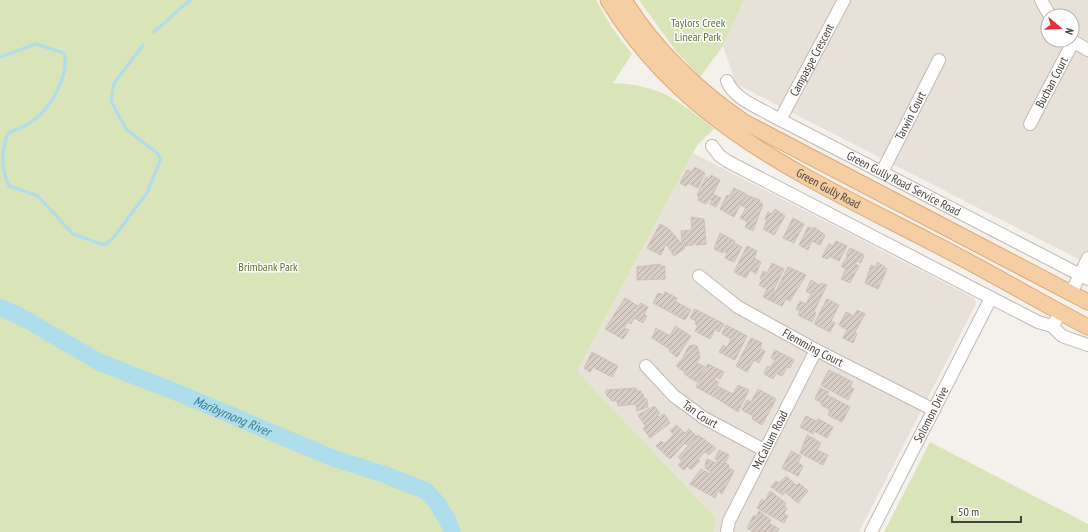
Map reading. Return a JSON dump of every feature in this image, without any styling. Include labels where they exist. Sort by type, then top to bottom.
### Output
[{"type":"main road","name":"Green Gully Road","points":[[608,0],[635,40],[663,72],[698,104],[750,144],[792,170],[958,256],[1088,327]]},
{"type":"main road","name":"Green Gully Road","points":[[624,0],[646,32],[666,56],[702,90],[744,122],[1088,302]]},
{"type":"main road","points":[[1061,313],[1070,292]]},
{"type":"street","name":"Campaspe Crescent","points":[[780,120],[844,0]]},
{"type":"street","name":"Buchan Court","points":[[1030,124],[1068,48]]},
{"type":"street","name":"Tarwin Court","points":[[882,172],[939,60]]},
{"type":"street","name":"Green Gully Road Service Road","points":[[727,81],[732,91],[738,96],[780,120],[1084,277]]},
{"type":"street","points":[[712,146],[719,155],[727,161],[1038,322],[1052,326],[1062,336],[1088,345]]},
{"type":"street","points":[[1070,292],[1084,277],[1088,258]]},
{"type":"street","name":"Flemming Court","points":[[699,276],[738,307],[816,350],[934,410]]},
{"type":"street","name":"Solomon Drive","points":[[871,532],[992,298]]},
{"type":"street","points":[[1052,326],[1061,313]]},
{"type":"street","name":"McCallum Road","points":[[727,532],[730,521],[764,450],[816,350]]},
{"type":"street","name":"Tan Court","points":[[646,366],[674,396],[704,418],[764,450]]},
{"type":"shaded area","points":[[744,0],[1088,0],[1088,264],[736,84],[723,46]]},
{"type":"shaded area","points":[[693,153],[974,298],[976,304],[859,532],[713,532],[716,518],[577,371]]},
{"type":"green space","name":"Brimbank Park","points":[[0,0],[596,0],[612,28],[632,54],[613,83],[645,87],[668,96],[679,102],[714,129],[698,144],[577,371],[716,518],[713,532],[0,532]]},
{"type":"green space","name":"Taylors Creek Linear Park","points":[[639,0],[744,0],[723,46],[700,77],[676,51]]},
{"type":"green space","points":[[930,442],[1088,524],[1088,532],[884,532]]},
{"type":"building","points":[[695,167],[705,173],[698,188],[688,183],[686,186],[680,183],[687,170],[692,172]]},
{"type":"building","points":[[711,175],[720,180],[713,194],[721,198],[716,207],[710,204],[712,200],[710,199],[706,204],[698,200],[699,197],[697,195],[706,177],[709,179]]},
{"type":"building","points":[[734,188],[746,194],[734,217],[720,209],[727,195],[730,196]]},
{"type":"building","points":[[746,195],[760,200],[759,202],[763,204],[753,231],[745,227],[748,222],[740,218],[746,208],[741,205]]},
{"type":"building","points":[[775,209],[785,216],[774,235],[763,229],[767,221],[765,219],[768,212],[772,214]]},
{"type":"building","points":[[691,217],[704,219],[706,244],[696,245],[696,243],[693,243],[693,245],[684,246],[682,243],[681,231],[692,230]]},
{"type":"building","points":[[793,218],[804,224],[794,243],[783,238]]},
{"type":"building","points":[[660,224],[669,229],[685,248],[674,256],[666,244],[661,255],[647,248]]},
{"type":"building","points":[[808,227],[813,229],[814,227],[825,235],[820,245],[812,241],[808,250],[799,245]]},
{"type":"building","points":[[720,233],[735,241],[734,243],[742,247],[734,262],[725,258],[727,253],[724,251],[723,253],[714,249]]},
{"type":"building","points":[[836,241],[847,246],[839,261],[829,256],[828,259],[822,257],[829,244],[833,246]]},
{"type":"building","points":[[747,246],[757,251],[754,258],[761,262],[756,274],[750,270],[746,278],[734,272]]},
{"type":"building","points":[[850,248],[864,255],[861,263],[857,261],[855,264],[859,266],[850,283],[841,279],[846,269],[841,266],[848,256],[846,255]]},
{"type":"building","points":[[878,262],[887,269],[878,289],[865,283],[871,265],[875,267]]},
{"type":"building","points":[[772,263],[784,269],[773,291],[776,292],[771,301],[763,297],[767,289],[759,285],[762,280],[760,279],[763,271],[767,273]]},
{"type":"building","points":[[660,264],[660,266],[665,266],[665,279],[637,280],[637,267]]},
{"type":"building","points":[[788,267],[806,275],[790,301],[786,299],[782,306],[771,301]]},
{"type":"building","points":[[811,280],[819,285],[821,283],[827,285],[814,311],[816,313],[812,322],[798,315],[800,311],[796,309],[800,301],[806,304],[811,294],[806,291]]},
{"type":"building","points":[[665,292],[677,298],[675,301],[691,310],[685,320],[653,303],[658,293],[664,295]]},
{"type":"building","points":[[625,298],[638,306],[641,303],[648,307],[644,314],[647,316],[643,323],[634,318],[631,324],[628,322],[624,328],[629,330],[623,339],[605,329]]},
{"type":"building","points":[[827,299],[839,305],[831,321],[835,323],[830,332],[814,324]]},
{"type":"building","points":[[695,309],[724,324],[719,332],[715,329],[710,339],[695,331],[698,326],[695,324],[696,321],[690,318]]},
{"type":"building","points":[[857,310],[865,314],[855,332],[857,334],[853,343],[843,338],[847,330],[839,325],[846,312],[854,316]]},
{"type":"building","points":[[726,325],[747,336],[735,360],[719,352],[723,345],[727,347],[731,339],[722,334]]},
{"type":"building","points":[[675,326],[691,336],[677,357],[669,351],[670,349],[652,338],[656,328],[670,336]]},
{"type":"building","points":[[751,338],[762,343],[760,349],[765,351],[759,363],[754,360],[747,372],[736,366]]},
{"type":"building","points":[[689,346],[697,346],[700,356],[697,363],[705,367],[697,382],[684,374],[685,372],[676,366],[682,359]]},
{"type":"building","points":[[775,350],[794,360],[790,368],[787,367],[782,376],[776,373],[773,379],[764,374],[767,366],[770,368],[775,360],[771,358]]},
{"type":"building","points":[[592,352],[618,366],[612,377],[593,367],[590,372],[584,368]]},
{"type":"building","points":[[708,364],[724,372],[720,379],[715,377],[714,380],[719,382],[717,386],[723,389],[718,399],[696,387]]},
{"type":"building","points":[[829,370],[853,382],[850,387],[854,389],[848,400],[821,385]]},
{"type":"building","points":[[738,385],[749,390],[738,412],[718,399],[723,389],[733,394]]},
{"type":"building","points":[[636,388],[637,391],[641,391],[644,399],[647,399],[648,407],[637,411],[636,404],[618,406],[617,401],[612,401],[606,394],[606,390]]},
{"type":"building","points":[[820,388],[829,392],[827,395],[850,407],[842,422],[828,415],[830,410],[821,405],[822,403],[815,399]]},
{"type":"building","points":[[758,389],[776,399],[762,425],[752,419],[753,416],[742,410],[747,400],[751,402]]},
{"type":"building","points":[[654,406],[660,413],[658,415],[659,417],[664,414],[670,423],[650,438],[643,428],[646,427],[638,415]]},
{"type":"building","points":[[806,416],[816,421],[818,419],[833,427],[827,438],[814,431],[813,434],[800,427]]},
{"type":"building","points":[[676,425],[685,433],[689,429],[696,436],[687,445],[685,443],[670,459],[656,446],[661,441],[665,444],[674,434],[670,431]]},
{"type":"building","points":[[698,435],[716,448],[709,455],[705,452],[698,459],[700,461],[691,470],[687,466],[684,470],[678,465],[682,461],[678,457]]},
{"type":"building","points":[[807,435],[821,443],[817,450],[828,455],[823,465],[800,453]]},
{"type":"building","points":[[719,450],[729,455],[725,463],[729,465],[728,468],[734,471],[722,494],[718,491],[715,498],[690,484],[701,469],[710,474],[711,472],[705,468],[707,459],[716,463],[718,460],[715,459]]},
{"type":"building","points":[[791,451],[801,456],[798,463],[803,466],[798,476],[782,468]]},
{"type":"building","points":[[786,476],[797,486],[799,483],[808,491],[798,503],[785,492],[783,495],[771,487],[776,481],[779,483]]},
{"type":"building","points":[[770,491],[786,503],[784,506],[787,508],[784,514],[788,516],[784,523],[757,508],[762,499],[765,501]]},
{"type":"building","points":[[759,511],[771,520],[769,523],[779,529],[777,532],[754,532],[747,528],[754,515],[756,517]]},
{"type":"waterway","points":[[154,32],[190,0]]},
{"type":"waterway","points":[[0,57],[36,44],[64,53],[64,73],[61,83],[50,103],[36,118],[26,125],[8,133],[3,153],[4,173],[9,186],[38,196],[73,234],[104,245],[114,237],[147,193],[161,158],[156,152],[126,129],[111,101],[114,83],[143,45]]},
{"type":"waterway","name":"Maribyrnong River","points":[[0,307],[27,320],[99,362],[181,394],[330,457],[386,475],[426,491],[437,503],[448,521],[452,532]]}]
